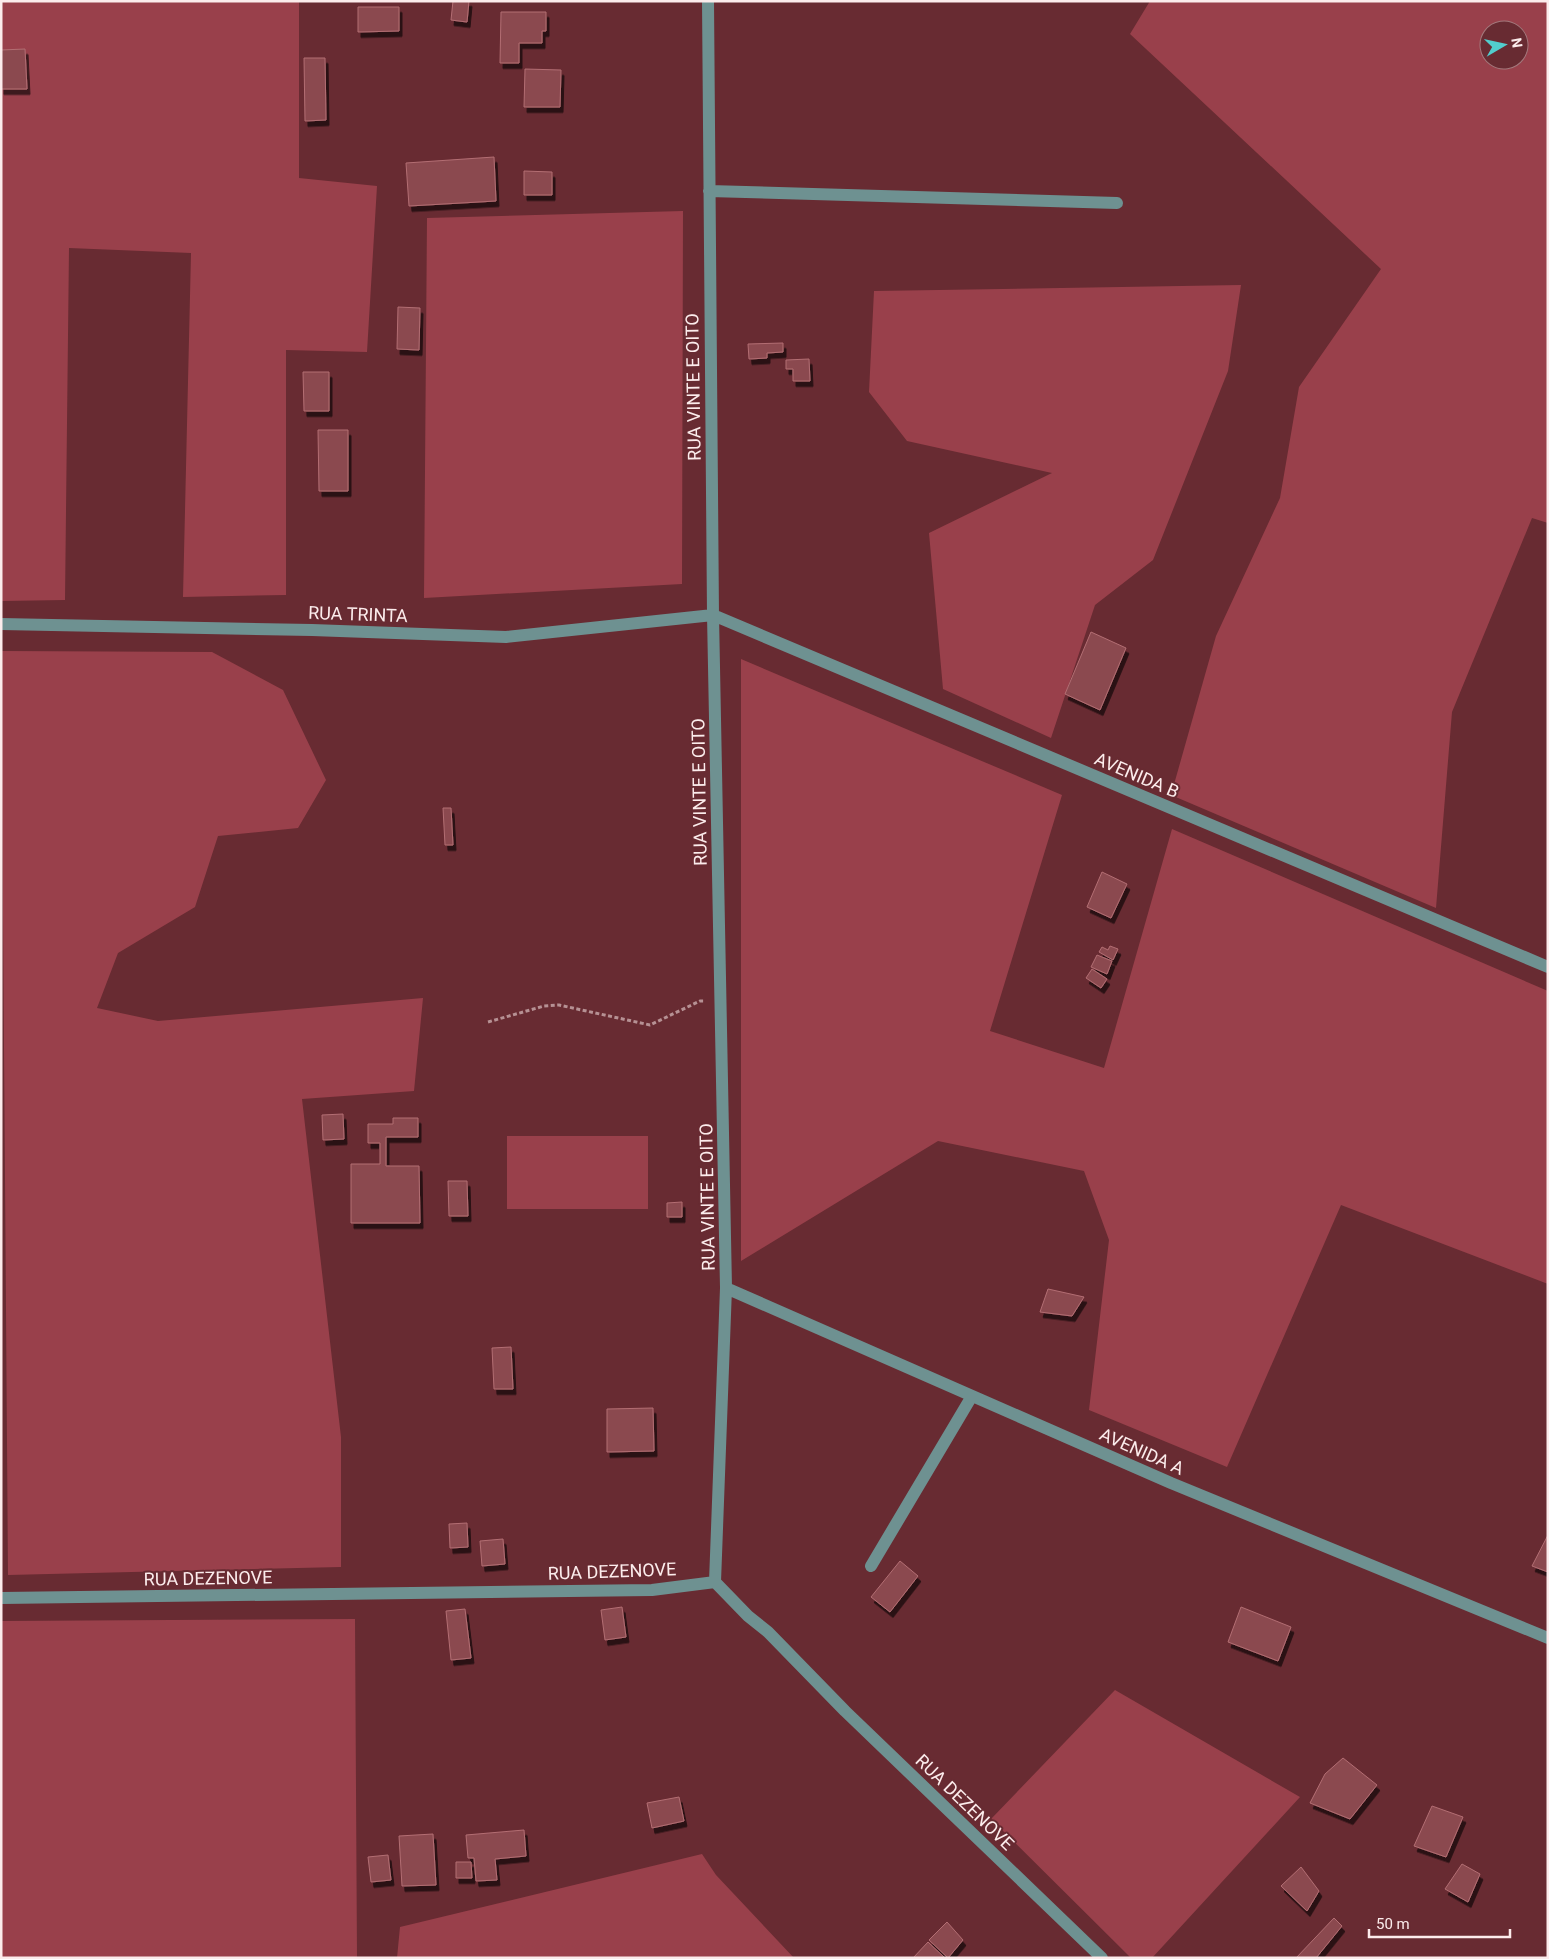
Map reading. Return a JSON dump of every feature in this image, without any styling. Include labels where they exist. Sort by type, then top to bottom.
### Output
[{"type":"street","name":"RUA VINTE E OITO","points":[[708,1],[713,615],[726,1288],[714,1582]]},
{"type":"street","points":[[709,192],[1118,203]]},
{"type":"street","name":"RUA TRINTA","points":[[1,624],[322,630],[506,637],[713,615]]},
{"type":"street","name":"AVENIDA B","points":[[713,615],[1548,967]]},
{"type":"street","name":"AVENIDA A","points":[[726,1288],[1180,1487],[1548,1638]]},
{"type":"street","points":[[871,1566],[972,1396]]},
{"type":"street","name":"RUA DEZENOVE","points":[[1,1598],[652,1590],[714,1582],[748,1616],[768,1632],[845,1711],[1102,1958]]},
{"type":"path","points":[[488,1022],[544,1006],[560,1005],[650,1024],[700,1001],[720,1002]]},
{"type":"shaded area","points":[[1,1],[299,1],[299,178],[377,186],[367,352],[286,350],[286,595],[183,597],[191,253],[69,248],[65,600],[1,601]]},
{"type":"shaded area","points":[[1150,1],[1548,1],[1548,523],[1532,518],[1452,712],[1436,908],[1171,795],[1216,636],[1280,498],[1299,387],[1381,269],[1130,34]]},
{"type":"shaded area","points":[[683,211],[682,584],[424,598],[427,218]]},
{"type":"shaded area","points":[[1241,285],[1228,371],[1153,560],[1095,605],[1051,738],[943,689],[929,533],[1052,473],[907,441],[869,392],[874,291]]},
{"type":"shaded area","points":[[1,651],[212,652],[283,690],[326,780],[298,828],[218,836],[195,907],[118,953],[97,1008],[158,1021],[423,998],[414,1091],[302,1099],[341,1437],[341,1567],[8,1575]]},
{"type":"shaded area","points":[[741,659],[1062,795],[990,1031],[1104,1068],[1172,829],[1548,991],[1548,1284],[1341,1205],[1227,1467],[1089,1410],[1109,1240],[1084,1171],[938,1141],[741,1261]]},
{"type":"shaded area","points":[[507,1136],[648,1136],[648,1209],[507,1209]]},
{"type":"shaded area","points":[[355,1619],[357,1958],[1,1958],[1,1621]]},
{"type":"shaded area","points":[[1115,1690],[1300,1797],[1152,1958],[1131,1958],[991,1819]]},
{"type":"shaded area","points":[[702,1854],[716,1875],[794,1958],[397,1958],[400,1927]]},
{"type":"building","points":[[453,1],[469,1],[467,22],[451,20]]},
{"type":"building","points":[[358,7],[399,7],[399,31],[358,32]]},
{"type":"building","points":[[501,12],[546,12],[546,31],[542,31],[542,43],[519,43],[519,63],[500,63]]},
{"type":"building","points":[[25,49],[27,89],[1,89],[1,50]]},
{"type":"building","points":[[304,58],[325,58],[326,120],[305,121]]},
{"type":"building","points":[[525,69],[561,70],[560,107],[524,107]]},
{"type":"building","points":[[494,157],[496,201],[409,206],[406,163]]},
{"type":"building","points":[[524,171],[552,172],[552,195],[524,195]]},
{"type":"building","points":[[398,307],[420,308],[419,350],[397,349]]},
{"type":"building","points":[[783,343],[783,352],[767,353],[767,358],[749,359],[748,344]]},
{"type":"building","points":[[809,359],[810,381],[793,381],[793,369],[786,369],[786,360]]},
{"type":"building","points":[[303,372],[329,372],[329,411],[304,411]]},
{"type":"building","points":[[318,430],[348,430],[348,491],[319,491]]},
{"type":"building","points":[[1091,632],[1126,648],[1100,710],[1065,694]]},
{"type":"building","points":[[443,808],[451,808],[453,845],[445,845]]},
{"type":"building","points":[[1102,872],[1127,884],[1111,918],[1087,907]]},
{"type":"building","points":[[1110,946],[1118,949],[1113,960],[1099,952],[1102,947],[1108,950]]},
{"type":"building","points":[[1097,955],[1112,961],[1107,974],[1091,967]]},
{"type":"building","points":[[1092,969],[1107,979],[1101,988],[1086,978]]},
{"type":"building","points":[[343,1114],[344,1139],[323,1140],[322,1115]]},
{"type":"building","points":[[393,1118],[418,1118],[418,1137],[386,1137],[386,1166],[419,1166],[420,1223],[351,1223],[351,1164],[380,1164],[380,1143],[368,1143],[368,1124],[393,1124]]},
{"type":"building","points":[[448,1181],[467,1181],[468,1216],[449,1216]]},
{"type":"building","points":[[682,1202],[682,1217],[667,1217],[667,1203]]},
{"type":"building","points":[[1048,1289],[1084,1297],[1072,1316],[1040,1312]]},
{"type":"building","points":[[511,1347],[513,1389],[494,1389],[492,1348]]},
{"type":"building","points":[[653,1408],[654,1451],[607,1452],[607,1409]]},
{"type":"building","points":[[467,1523],[468,1547],[450,1548],[449,1524]]},
{"type":"building","points":[[1548,1535],[1548,1572],[1532,1566]]},
{"type":"building","points":[[503,1539],[505,1564],[482,1566],[480,1541]]},
{"type":"building","points":[[900,1561],[918,1576],[890,1612],[871,1597]]},
{"type":"building","points":[[622,1607],[626,1637],[605,1640],[601,1610]]},
{"type":"building","points":[[1241,1607],[1291,1627],[1278,1661],[1228,1642]]},
{"type":"building","points":[[465,1609],[471,1658],[451,1660],[446,1611]]},
{"type":"building","points":[[1343,1758],[1377,1785],[1350,1819],[1310,1803],[1325,1774]]},
{"type":"building","points":[[679,1797],[684,1821],[652,1828],[647,1803]]},
{"type":"building","points":[[1432,1806],[1463,1817],[1446,1857],[1414,1846]]},
{"type":"building","points":[[524,1830],[526,1856],[495,1859],[497,1880],[476,1881],[474,1858],[468,1858],[466,1835]]},
{"type":"building","points":[[433,1834],[436,1885],[402,1886],[399,1836]]},
{"type":"building","points":[[388,1855],[391,1880],[371,1882],[368,1857]]},
{"type":"building","points":[[456,1862],[471,1862],[472,1878],[456,1878]]},
{"type":"building","points":[[1462,1864],[1480,1874],[1468,1902],[1445,1889]]},
{"type":"building","points":[[1301,1867],[1319,1891],[1307,1911],[1281,1886]]},
{"type":"building","points":[[1334,1918],[1342,1926],[1316,1958],[1296,1958]]},
{"type":"building","points":[[947,1922],[963,1940],[948,1958],[929,1940]]},
{"type":"building","points":[[928,1942],[945,1958],[913,1958]]}]
